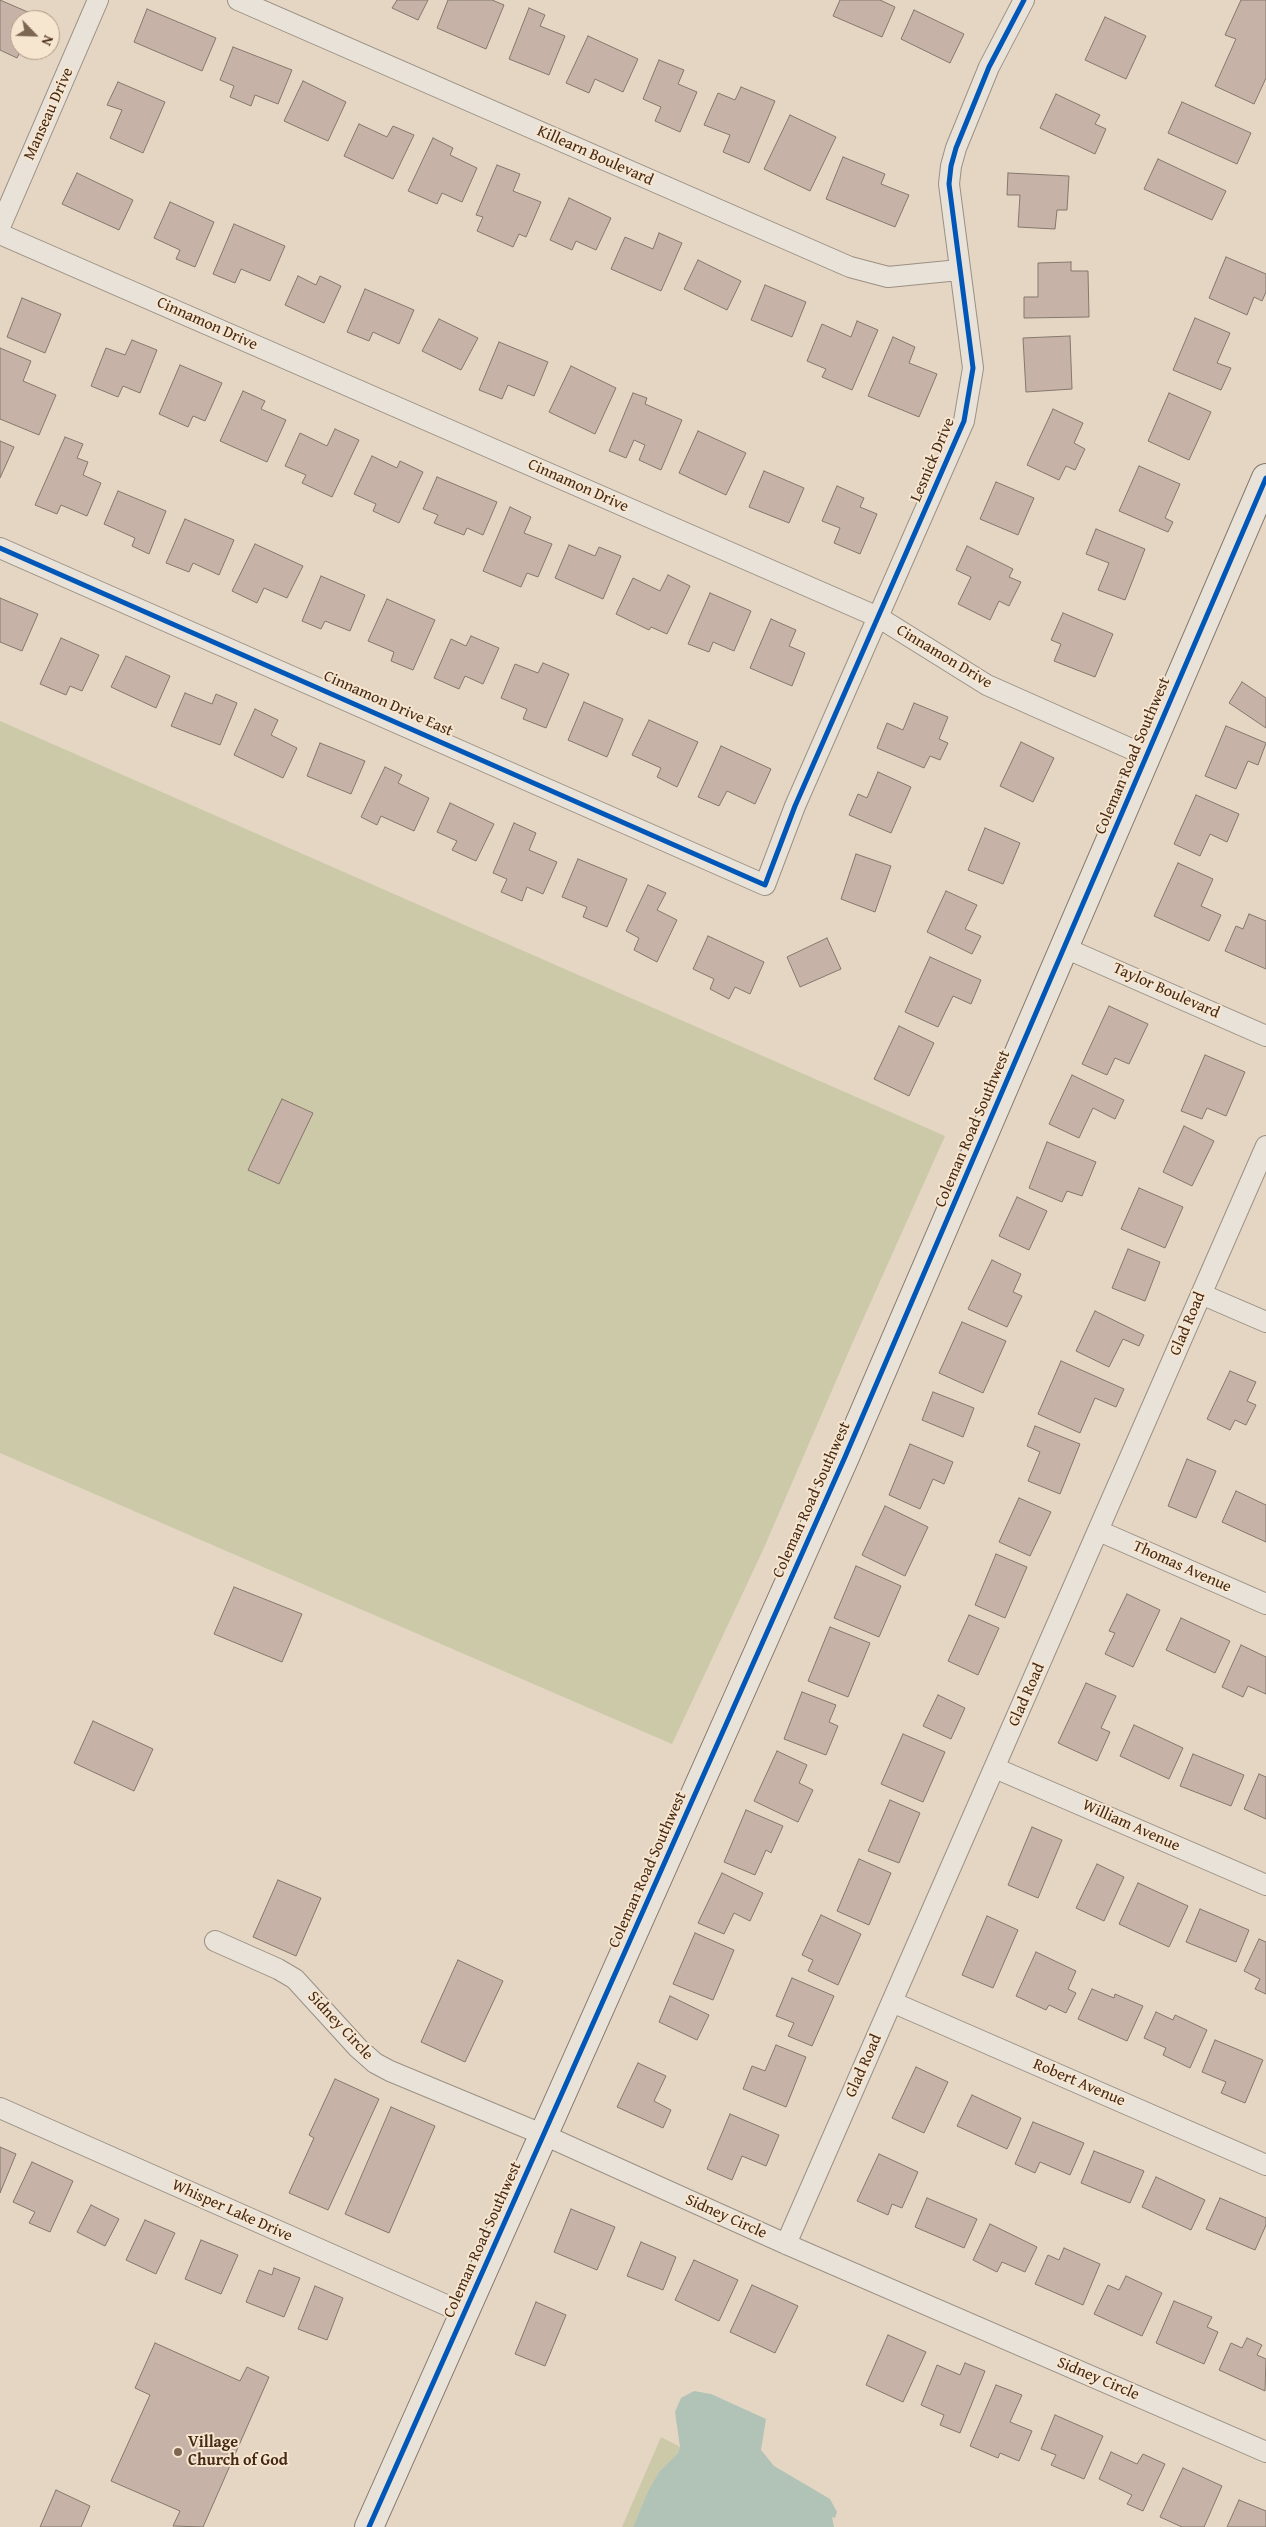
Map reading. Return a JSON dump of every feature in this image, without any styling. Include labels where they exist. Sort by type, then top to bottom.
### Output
[{"type":"street","name":"Manseau Drive","points":[[0,227],[98,0]]},
{"type":"street","name":"Killearn Boulevard","points":[[238,0],[850,267],[888,277],[959,270]]},
{"type":"street","name":"Lesnick Drive","points":[[765,885],[795,806],[957,440],[968,404],[973,368],[959,270],[950,184],[952,166],[956,148],[989,68],[1024,0]]},
{"type":"street","name":"Cinnamon Drive","points":[[0,234],[878,617],[987,685],[1147,756]]},
{"type":"street","name":"Coleman Road Southwest","points":[[369,2527],[845,1457],[1266,478]]},
{"type":"street","name":"Cinnamon Drive East","points":[[0,548],[765,885]]},
{"type":"street","name":"Taylor Boulevard","points":[[1065,948],[1266,1036]]},
{"type":"street","name":"Glad Road","points":[[786,2244],[1266,1146]]},
{"type":"street","points":[[1201,1294],[1266,1322]]},
{"type":"street","name":"Thomas Avenue","points":[[1099,1531],[1266,1604]]},
{"type":"street","name":"William Avenue","points":[[995,1768],[1266,1885]]},
{"type":"street","name":"Sidney Circle","points":[[215,1941],[278,1969],[295,1979],[375,2063],[469,2105],[544,2135],[786,2244],[1266,2452]]},
{"type":"street","name":"Robert Avenue","points":[[892,2002],[1266,2165]]},
{"type":"street","name":"Whisper Lake Drive","points":[[0,2108],[464,2313]]},
{"type":"shaded area","points":[[0,721],[945,1136],[763,1550],[672,1744],[0,1453]]},
{"type":"shaded area","points":[[694,2391],[711,2394],[766,2419],[761,2450],[774,2466],[830,2499],[837,2512],[835,2518],[832,2517],[834,2527],[633,2527],[648,2491],[659,2472],[678,2453],[680,2447],[675,2412],[681,2398]]},
{"type":"shaded area","points":[[661,2437],[680,2447],[678,2453],[659,2472],[648,2491],[633,2527],[622,2527]]},
{"type":"building","points":[[0,0],[23,10],[10,10],[10,55],[0,50]]},
{"type":"building","points":[[397,0],[428,0],[418,20],[392,8]]},
{"type":"building","points":[[448,0],[492,0],[504,5],[486,49],[437,28]]},
{"type":"building","points":[[840,0],[880,0],[895,7],[882,37],[833,16]]},
{"type":"building","points":[[1241,0],[1266,0],[1266,78],[1254,104],[1215,86],[1236,39],[1225,35]]},
{"type":"building","points":[[529,8],[545,15],[540,26],[565,36],[549,75],[509,59]]},
{"type":"building","points":[[147,9],[216,38],[202,71],[134,42]]},
{"type":"building","points":[[914,10],[964,34],[950,63],[901,39]]},
{"type":"building","points":[[1105,17],[1146,36],[1126,79],[1085,60]]},
{"type":"building","points":[[588,36],[638,59],[623,92],[595,79],[589,93],[566,83]]},
{"type":"building","points":[[233,47],[292,70],[278,104],[255,95],[251,106],[230,97],[234,86],[220,80]]},
{"type":"building","points":[[659,60],[684,70],[678,84],[697,92],[680,132],[655,121],[661,107],[643,99]]},
{"type":"building","points":[[303,81],[346,102],[328,141],[284,121]]},
{"type":"building","points":[[118,82],[165,102],[143,153],[110,138],[122,110],[107,105]]},
{"type":"building","points":[[741,87],[775,101],[749,163],[723,152],[730,135],[704,125],[718,93],[735,100]]},
{"type":"building","points":[[1056,94],[1100,115],[1095,124],[1106,129],[1095,154],[1040,128]]},
{"type":"building","points":[[1182,102],[1251,133],[1237,164],[1168,133]]},
{"type":"building","points":[[790,115],[836,137],[810,191],[764,169]]},
{"type":"building","points":[[359,124],[387,137],[393,126],[414,135],[393,179],[344,156]]},
{"type":"building","points":[[433,138],[453,148],[450,155],[477,168],[462,202],[442,193],[437,204],[408,191]]},
{"type":"building","points":[[843,157],[885,174],[881,184],[909,195],[895,227],[826,199]]},
{"type":"building","points":[[1158,159],[1226,191],[1212,220],[1144,189]]},
{"type":"building","points":[[497,165],[520,174],[513,191],[541,202],[526,237],[519,234],[513,247],[477,231],[483,217],[476,215]]},
{"type":"building","points":[[77,173],[133,200],[119,230],[62,204]]},
{"type":"building","points":[[1008,173],[1069,176],[1067,210],[1057,210],[1055,229],[1018,227],[1020,195],[1007,195]]},
{"type":"building","points":[[569,198],[611,218],[596,250],[576,241],[572,250],[550,240]]},
{"type":"building","points":[[170,202],[214,222],[195,267],[176,259],[180,250],[154,238]]},
{"type":"building","points":[[234,224],[285,246],[270,281],[241,269],[235,283],[213,274]]},
{"type":"building","points":[[659,233],[682,243],[661,291],[611,269],[625,237],[653,249]]},
{"type":"building","points":[[1226,257],[1266,274],[1266,292],[1262,301],[1254,297],[1247,315],[1209,298]]},
{"type":"building","points":[[698,260],[741,281],[727,310],[684,289]]},
{"type":"building","points":[[1071,262],[1071,271],[1088,271],[1089,317],[1024,318],[1024,297],[1038,297],[1038,263]]},
{"type":"building","points":[[298,276],[316,285],[320,276],[341,286],[324,323],[285,305]]},
{"type":"building","points":[[765,285],[806,302],[792,337],[751,320]]},
{"type":"building","points":[[365,289],[414,310],[399,344],[373,332],[369,341],[347,332]]},
{"type":"building","points":[[22,298],[61,314],[45,353],[7,337]]},
{"type":"building","points":[[1195,318],[1230,333],[1217,363],[1231,368],[1221,390],[1173,370]]},
{"type":"building","points":[[439,319],[478,338],[461,370],[422,351]]},
{"type":"building","points":[[857,321],[878,330],[852,390],[822,377],[826,369],[807,361],[822,324],[851,337]]},
{"type":"building","points":[[1070,336],[1072,389],[1026,392],[1023,338]]},
{"type":"building","points":[[893,337],[915,347],[909,363],[937,374],[919,417],[868,396]]},
{"type":"building","points":[[132,340],[157,350],[140,393],[123,386],[118,397],[91,386],[106,348],[125,355]]},
{"type":"building","points":[[499,342],[548,362],[534,396],[508,385],[502,399],[479,390]]},
{"type":"building","points":[[0,348],[31,361],[23,381],[56,395],[39,435],[0,419]]},
{"type":"building","points":[[180,365],[222,383],[205,421],[193,416],[188,427],[159,414]]},
{"type":"building","points":[[571,366],[616,388],[595,434],[549,412]]},
{"type":"building","points":[[243,391],[265,401],[261,409],[286,420],[267,462],[220,441]]},
{"type":"building","points":[[633,393],[647,398],[645,404],[682,420],[661,470],[639,460],[645,445],[634,440],[626,458],[609,451]]},
{"type":"building","points":[[1169,393],[1211,412],[1189,460],[1148,441]]},
{"type":"building","points":[[1053,409],[1083,423],[1074,443],[1085,449],[1075,470],[1066,466],[1059,480],[1027,465]]},
{"type":"building","points":[[335,429],[359,440],[332,497],[302,483],[306,475],[285,466],[300,433],[327,446]]},
{"type":"building","points":[[698,431],[746,453],[726,495],[679,473]]},
{"type":"building","points":[[65,437],[83,444],[77,458],[88,462],[83,475],[101,483],[87,516],[61,505],[57,514],[35,505]]},
{"type":"building","points":[[0,441],[14,447],[0,478]]},
{"type":"building","points":[[372,456],[397,468],[400,461],[423,472],[399,523],[373,511],[376,504],[354,494]]},
{"type":"building","points":[[1139,466],[1180,484],[1165,518],[1173,522],[1168,532],[1119,511]]},
{"type":"building","points":[[764,471],[804,488],[789,523],[749,507]]},
{"type":"building","points":[[437,477],[497,502],[483,535],[467,528],[464,535],[434,523],[438,515],[423,509]]},
{"type":"building","points":[[996,482],[1034,498],[1018,535],[980,519]]},
{"type":"building","points":[[837,486],[864,498],[860,507],[877,514],[860,554],[834,543],[840,528],[822,521]]},
{"type":"building","points":[[118,491],[166,511],[149,554],[132,546],[135,538],[104,524]]},
{"type":"building","points":[[510,507],[531,517],[524,533],[552,544],[538,577],[527,573],[521,587],[483,571]]},
{"type":"building","points":[[185,519],[234,540],[219,575],[193,563],[189,572],[166,563]]},
{"type":"building","points":[[1096,529],[1145,549],[1125,600],[1098,590],[1109,563],[1086,554]]},
{"type":"building","points":[[255,544],[303,566],[287,598],[264,588],[257,603],[232,591]]},
{"type":"building","points":[[569,545],[595,556],[599,547],[621,556],[603,599],[555,578]]},
{"type":"building","points":[[967,546],[1013,569],[1009,577],[1021,582],[1009,606],[999,601],[990,620],[958,604],[971,577],[956,570]]},
{"type":"building","points":[[668,575],[690,586],[667,634],[651,627],[649,630],[616,614],[633,578],[660,591]]},
{"type":"building","points":[[321,576],[365,595],[350,631],[325,621],[321,629],[302,621]]},
{"type":"building","points":[[710,593],[751,611],[734,651],[713,642],[709,652],[688,644]]},
{"type":"building","points":[[0,598],[38,614],[22,651],[0,642]]},
{"type":"building","points":[[387,599],[435,620],[413,670],[391,661],[394,652],[368,641]]},
{"type":"building","points":[[1063,613],[1113,634],[1095,677],[1054,661],[1061,644],[1051,640]]},
{"type":"building","points":[[771,619],[796,630],[789,646],[805,653],[792,686],[750,668]]},
{"type":"building","points":[[471,636],[499,648],[483,684],[465,676],[459,689],[434,678],[451,639],[466,646]]},
{"type":"building","points":[[61,638],[99,655],[82,691],[70,686],[66,695],[40,684]]},
{"type":"building","points":[[126,656],[170,676],[156,708],[111,687]]},
{"type":"building","points":[[543,663],[569,674],[546,728],[523,719],[527,709],[501,698],[515,664],[538,673]]},
{"type":"building","points":[[1242,682],[1266,698],[1266,728],[1229,703]]},
{"type":"building","points":[[185,693],[212,704],[216,694],[237,703],[220,745],[171,726]]},
{"type":"building","points":[[584,702],[623,719],[607,757],[568,740]]},
{"type":"building","points":[[914,703],[948,717],[939,739],[948,743],[940,760],[930,756],[924,768],[877,748],[887,723],[903,730]]},
{"type":"building","points":[[255,709],[278,720],[271,735],[297,748],[283,778],[234,755]]},
{"type":"building","points":[[649,720],[698,742],[677,787],[657,777],[661,768],[632,755]]},
{"type":"building","points":[[1226,726],[1266,743],[1258,765],[1248,761],[1236,789],[1205,776]]},
{"type":"building","points":[[1021,742],[1054,758],[1033,802],[1000,786]]},
{"type":"building","points":[[320,743],[365,761],[351,794],[307,776]]},
{"type":"building","points":[[721,746],[771,769],[755,804],[727,791],[719,806],[698,797]]},
{"type":"building","points":[[385,767],[402,775],[398,783],[429,798],[414,831],[381,816],[377,825],[361,817]]},
{"type":"building","points":[[878,772],[911,787],[891,833],[849,815],[858,794],[867,798]]},
{"type":"building","points":[[1196,795],[1239,814],[1227,842],[1210,834],[1200,856],[1174,844]]},
{"type":"building","points":[[450,803],[494,824],[476,861],[452,850],[457,841],[437,832]]},
{"type":"building","points":[[514,823],[536,833],[529,850],[557,862],[543,894],[527,887],[522,901],[501,892],[507,879],[493,873]]},
{"type":"building","points":[[985,828],[1020,843],[1003,884],[968,870]]},
{"type":"building","points":[[856,854],[891,866],[875,912],[841,899]]},
{"type":"building","points":[[578,859],[627,879],[607,927],[583,917],[587,907],[562,897]]},
{"type":"building","points":[[1178,863],[1213,879],[1201,906],[1221,915],[1209,941],[1154,916]]},
{"type":"building","points":[[648,885],[666,893],[657,910],[677,920],[657,962],[634,950],[639,938],[626,931]]},
{"type":"building","points":[[946,891],[977,905],[965,929],[981,936],[972,954],[927,932]]},
{"type":"building","points":[[1249,914],[1266,921],[1266,969],[1225,951],[1236,926],[1243,929]]},
{"type":"building","points":[[708,936],[764,962],[750,994],[735,987],[729,999],[710,989],[714,979],[693,969]]},
{"type":"building","points":[[827,938],[841,969],[800,987],[787,957]]},
{"type":"building","points":[[930,957],[981,980],[971,1004],[953,996],[938,1027],[905,1012]]},
{"type":"building","points":[[1109,1006],[1148,1024],[1129,1064],[1115,1058],[1107,1075],[1082,1064]]},
{"type":"building","points":[[899,1026],[934,1043],[909,1096],[874,1079]]},
{"type":"building","points":[[1205,1055],[1245,1072],[1226,1116],[1207,1108],[1202,1119],[1181,1111]]},
{"type":"building","points":[[1072,1075],[1124,1100],[1115,1119],[1093,1108],[1079,1138],[1049,1124]]},
{"type":"building","points":[[282,1099],[313,1113],[279,1184],[248,1170]]},
{"type":"building","points":[[1184,1126],[1214,1141],[1192,1186],[1163,1172]]},
{"type":"building","points":[[1047,1142],[1096,1162],[1082,1196],[1067,1191],[1062,1202],[1029,1188]]},
{"type":"building","points":[[1139,1188],[1183,1207],[1165,1248],[1121,1229]]},
{"type":"building","points":[[1017,1197],[1047,1211],[1029,1250],[999,1236]]},
{"type":"building","points":[[1128,1249],[1160,1262],[1145,1301],[1112,1288]]},
{"type":"building","points":[[992,1260],[1021,1274],[1013,1292],[1022,1296],[1007,1327],[968,1309]]},
{"type":"building","points":[[1095,1311],[1144,1335],[1139,1346],[1123,1339],[1109,1367],[1076,1351]]},
{"type":"building","points":[[962,1322],[1006,1341],[983,1393],[939,1373]]},
{"type":"building","points":[[1061,1361],[1124,1389],[1116,1407],[1095,1398],[1080,1433],[1038,1414]]},
{"type":"building","points":[[1230,1371],[1256,1382],[1247,1401],[1256,1405],[1246,1425],[1235,1420],[1230,1430],[1207,1419]]},
{"type":"building","points":[[933,1392],[974,1408],[963,1437],[922,1420]]},
{"type":"building","points":[[1035,1426],[1080,1444],[1060,1494],[1028,1481],[1040,1452],[1027,1446]]},
{"type":"building","points":[[910,1444],[953,1462],[944,1484],[933,1479],[920,1509],[889,1495]]},
{"type":"building","points":[[1187,1459],[1216,1471],[1196,1518],[1168,1506]]},
{"type":"building","points":[[1236,1491],[1266,1505],[1266,1542],[1222,1522]]},
{"type":"building","points":[[1019,1498],[1051,1512],[1030,1556],[999,1542]]},
{"type":"building","points":[[885,1506],[928,1527],[905,1576],[862,1555]]},
{"type":"building","points":[[996,1554],[1027,1567],[1005,1618],[975,1605]]},
{"type":"building","points":[[856,1566],[901,1586],[879,1637],[834,1618]]},
{"type":"building","points":[[234,1587],[302,1614],[282,1662],[214,1634]]},
{"type":"building","points":[[1127,1594],[1160,1610],[1133,1667],[1105,1654],[1115,1633],[1109,1631]]},
{"type":"building","points":[[969,1615],[999,1628],[978,1675],[948,1661]]},
{"type":"building","points":[[1181,1618],[1230,1641],[1215,1673],[1166,1650]]},
{"type":"building","points":[[830,1627],[870,1643],[848,1697],[808,1681]]},
{"type":"building","points":[[1241,1645],[1266,1657],[1266,1694],[1248,1686],[1243,1697],[1222,1687]]},
{"type":"building","points":[[1086,1683],[1116,1696],[1101,1728],[1110,1732],[1097,1761],[1058,1743]]},
{"type":"building","points":[[802,1692],[836,1705],[829,1722],[838,1726],[826,1755],[784,1739]]},
{"type":"building","points":[[938,1695],[965,1708],[951,1739],[923,1726]]},
{"type":"building","points":[[93,1721],[153,1749],[134,1791],[74,1763]]},
{"type":"building","points":[[1134,1725],[1183,1748],[1169,1779],[1120,1756]]},
{"type":"building","points":[[903,1734],[945,1752],[923,1802],[881,1784]]},
{"type":"building","points":[[777,1751],[807,1765],[799,1783],[813,1790],[798,1822],[754,1801]]},
{"type":"building","points":[[1193,1754],[1244,1775],[1231,1806],[1180,1786]]},
{"type":"building","points":[[1259,1774],[1266,1777],[1266,1819],[1244,1809]]},
{"type":"building","points":[[890,1800],[920,1813],[899,1863],[868,1851]]},
{"type":"building","points":[[746,1810],[783,1826],[771,1853],[766,1850],[755,1875],[724,1862]]},
{"type":"building","points":[[1032,1827],[1062,1840],[1038,1898],[1008,1885]]},
{"type":"building","points":[[859,1859],[891,1873],[869,1925],[837,1911]]},
{"type":"building","points":[[1097,1864],[1124,1877],[1104,1921],[1076,1908]]},
{"type":"building","points":[[722,1873],[763,1893],[750,1921],[734,1913],[724,1934],[698,1923]]},
{"type":"building","points":[[278,1880],[321,1898],[296,1956],[253,1937]]},
{"type":"building","points":[[1138,1883],[1188,1906],[1169,1947],[1119,1924]]},
{"type":"building","points":[[1200,1909],[1249,1930],[1236,1962],[1186,1942]]},
{"type":"building","points":[[821,1915],[861,1934],[838,1985],[808,1971],[813,1960],[802,1955]]},
{"type":"building","points":[[987,1916],[1018,1930],[993,1988],[962,1975]]},
{"type":"building","points":[[695,1933],[734,1950],[713,2000],[673,1984]]},
{"type":"building","points":[[1259,1939],[1266,1942],[1266,1994],[1255,1989],[1260,1979],[1244,1971]]},
{"type":"building","points":[[1036,1952],[1076,1971],[1068,1989],[1076,1993],[1066,2013],[1049,2005],[1046,2010],[1016,1996]]},
{"type":"building","points":[[458,1960],[503,1981],[465,2062],[421,2042]]},
{"type":"building","points":[[792,1978],[834,1996],[812,2046],[788,2036],[794,2023],[776,2016]]},
{"type":"building","points":[[1092,1989],[1114,1998],[1115,1994],[1143,2006],[1127,2041],[1078,2019]]},
{"type":"building","points":[[670,1996],[709,2015],[697,2040],[659,2022]]},
{"type":"building","points":[[1156,2012],[1173,2020],[1175,2015],[1207,2030],[1190,2068],[1163,2055],[1166,2048],[1144,2038]]},
{"type":"building","points":[[1215,2040],[1263,2060],[1245,2103],[1221,2093],[1226,2082],[1202,2072]]},
{"type":"building","points":[[776,2045],[806,2057],[786,2107],[743,2089],[752,2066],[765,2071]]},
{"type":"building","points":[[638,2063],[666,2076],[654,2101],[671,2110],[663,2128],[617,2107]]},
{"type":"building","points":[[916,2067],[948,2082],[924,2133],[892,2118]]},
{"type":"building","points":[[335,2079],[379,2099],[328,2210],[289,2193],[314,2138],[309,2135]]},
{"type":"building","points":[[972,2095],[1021,2118],[1007,2149],[957,2126]]},
{"type":"building","points":[[391,2107],[435,2126],[389,2233],[345,2214]]},
{"type":"building","points":[[730,2114],[779,2135],[766,2166],[742,2156],[732,2180],[707,2169]]},
{"type":"building","points":[[1033,2122],[1084,2143],[1070,2175],[1040,2162],[1035,2173],[1015,2164]]},
{"type":"building","points":[[0,2147],[16,2154],[0,2193]]},
{"type":"building","points":[[1094,2151],[1144,2171],[1130,2203],[1081,2183]]},
{"type":"building","points":[[879,2154],[918,2172],[902,2208],[892,2204],[888,2215],[857,2201]]},
{"type":"building","points":[[32,2162],[73,2181],[50,2232],[29,2223],[35,2212],[13,2202]]},
{"type":"building","points":[[1156,2177],[1205,2200],[1191,2230],[1142,2207]]},
{"type":"building","points":[[927,2198],[977,2219],[964,2248],[915,2227]]},
{"type":"building","points":[[1220,2198],[1266,2218],[1266,2225],[1255,2250],[1206,2229]]},
{"type":"building","points":[[91,2205],[119,2219],[105,2246],[77,2232]]},
{"type":"building","points":[[571,2209],[615,2227],[597,2270],[554,2252]]},
{"type":"building","points":[[145,2220],[175,2233],[156,2274],[126,2260]]},
{"type":"building","points":[[990,2224],[1037,2247],[1025,2272],[1002,2262],[997,2272],[973,2260]]},
{"type":"building","points":[[201,2240],[238,2255],[221,2294],[185,2279]]},
{"type":"building","points":[[641,2242],[676,2257],[663,2290],[627,2276]]},
{"type":"building","points":[[1064,2248],[1100,2264],[1083,2305],[1035,2284],[1048,2255],[1059,2260]]},
{"type":"building","points":[[694,2260],[738,2280],[719,2321],[675,2300]]},
{"type":"building","points":[[274,2268],[300,2278],[284,2317],[246,2302],[259,2270],[272,2275]]},
{"type":"building","points":[[1126,2276],[1162,2293],[1142,2336],[1094,2314],[1108,2285],[1119,2290]]},
{"type":"building","points":[[752,2285],[798,2306],[775,2353],[730,2332]]},
{"type":"building","points":[[315,2286],[343,2298],[327,2340],[298,2329]]},
{"type":"building","points":[[1174,2301],[1212,2317],[1207,2327],[1218,2332],[1204,2364],[1156,2343]]},
{"type":"building","points":[[536,2302],[566,2315],[545,2366],[515,2354]]},
{"type":"building","points":[[888,2335],[926,2352],[903,2402],[866,2385]]},
{"type":"building","points":[[1247,2338],[1262,2345],[1257,2355],[1266,2359],[1265,2391],[1219,2370],[1231,2343],[1242,2348]]},
{"type":"building","points":[[155,2343],[240,2381],[247,2367],[269,2377],[203,2527],[173,2526],[180,2511],[111,2481],[150,2395],[135,2388]]},
{"type":"building","points":[[965,2363],[985,2371],[960,2433],[940,2425],[944,2415],[921,2405],[937,2365],[960,2375]]},
{"type":"building","points":[[996,2385],[1022,2395],[1010,2422],[1032,2431],[1019,2461],[1000,2453],[998,2458],[970,2446]]},
{"type":"building","points":[[1055,2415],[1103,2436],[1084,2479],[1051,2465],[1056,2455],[1041,2449]]},
{"type":"building","points":[[1111,2452],[1137,2464],[1143,2454],[1165,2464],[1143,2511],[1127,2504],[1132,2495],[1099,2479]]},
{"type":"building","points":[[1183,2468],[1222,2486],[1204,2527],[1182,2527],[1160,2517]]},
{"type":"building","points":[[56,2490],[90,2506],[81,2527],[40,2527]]},
{"type":"building","points":[[1239,2500],[1266,2511],[1266,2527],[1227,2527]]},
{"type":"cycle path","points":[[0,548],[765,885],[795,806],[964,421],[973,368],[949,184],[951,166],[956,148],[989,67],[1024,0]]},
{"type":"cycle path","points":[[369,2527],[845,1457],[1266,478]]},
{"type":"place","name":"Village Church of God","points":[[178,2452]]}]
